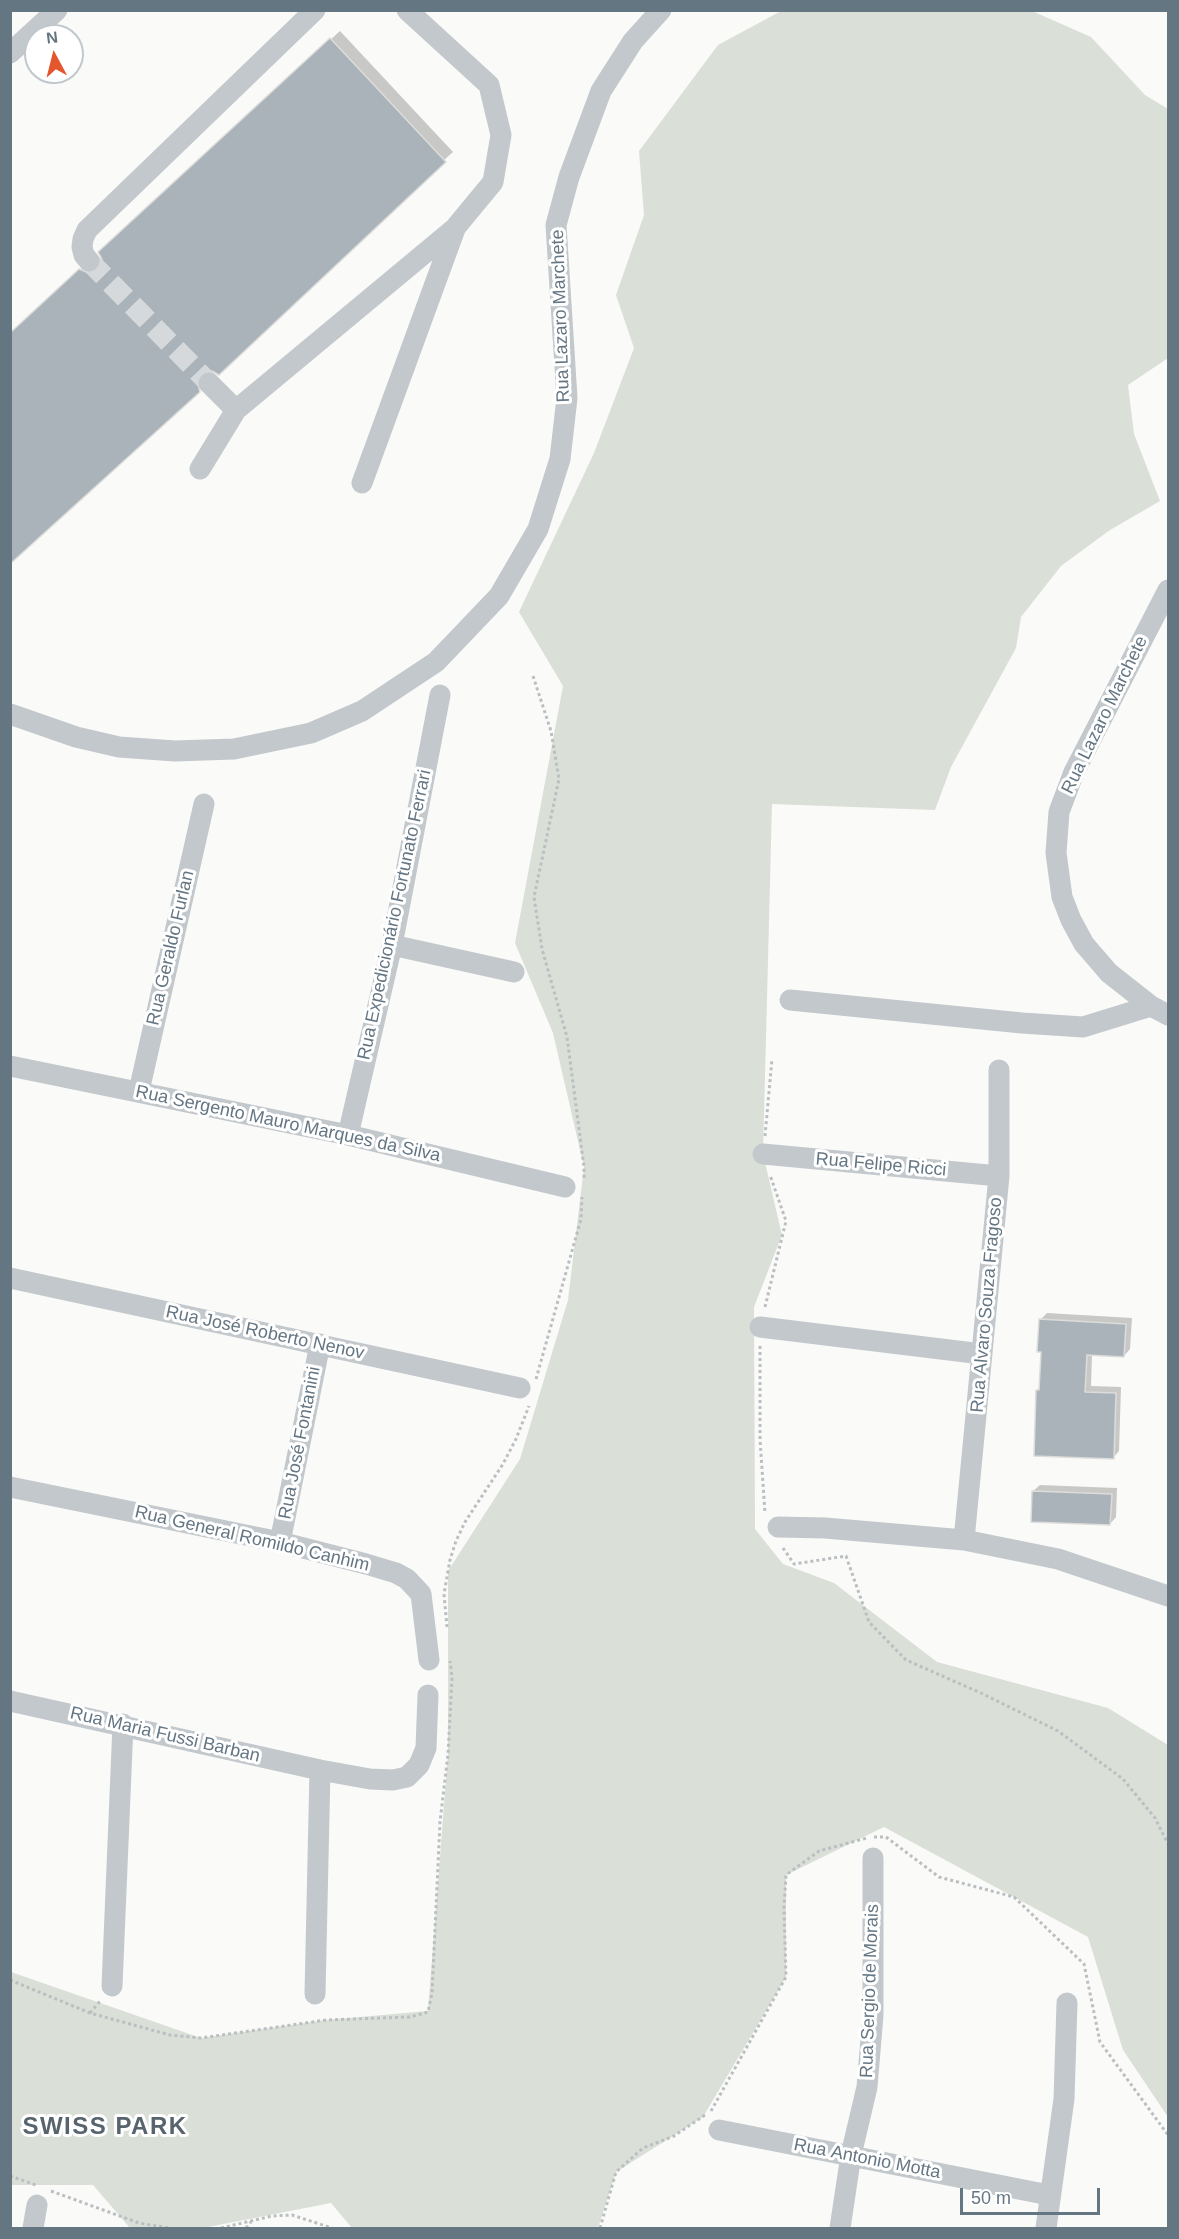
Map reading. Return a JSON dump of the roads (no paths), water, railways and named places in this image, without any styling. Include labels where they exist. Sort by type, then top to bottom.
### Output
[{"type":"street","points":[[10,53],[57,10]]},
{"type":"street","points":[[89,261],[82,247],[87,230],[315,10]]},
{"type":"street","points":[[200,469],[236,410],[455,228],[494,182],[501,135],[489,85],[407,10]]},
{"type":"street","name":"Rua Lazaro Marchete","points":[[12,717],[76,737],[119,747],[175,751],[234,749],[311,733],[362,711],[436,662],[499,596],[538,529],[560,459],[567,398],[556,225],[568,177],[601,91],[633,41],[661,10]]},
{"type":"street","points":[[362,483],[455,228]]},
{"type":"street","points":[[209,383],[236,410]]},
{"type":"street","name":"Rua Lazaro Marchete","points":[[1160,1011],[1109,973],[1084,944],[1062,897],[1056,853],[1059,812],[1074,772],[1168,590]]},
{"type":"street","name":"Rua Expedicionário Fortunato Ferrari","points":[[348,1135],[392,945],[440,695]]},
{"type":"street","name":"Rua Geraldo Furlan","points":[[139,1091],[204,804]]},
{"type":"street","points":[[392,945],[514,972]]},
{"type":"street","points":[[790,1000],[1083,1027],[1160,1011]]},
{"type":"street","name":"Rua Sergento Mauro Marques da Silva","points":[[10,1066],[348,1135],[565,1187]]},
{"type":"street","name":"Rua Alvaro Souza Fragoso","points":[[964,1540],[999,1176],[999,1070]]},
{"type":"street","name":"Rua Felipe Ricci","points":[[763,1154],[999,1176]]},
{"type":"street","name":"Rua José Roberto Nenov","points":[[10,1278],[528,1390]]},
{"type":"street","points":[[760,1327],[982,1354]]},
{"type":"street","name":"Rua José Fontanini","points":[[280,1542],[320,1344]]},
{"type":"street","name":"Rua General Romildo Canhim","points":[[10,1486],[280,1542],[366,1564],[407,1579],[421,1594],[439,1658]]},
{"type":"street","points":[[775,1532],[825,1528],[964,1540],[1058,1560],[1168,1596]]},
{"type":"street","points":[[315,1994],[320,1770],[370,1779],[393,1780],[407,1777],[419,1765],[426,1748],[428,1695]]},
{"type":"street","name":"Rua Maria Fussi Barban","points":[[10,1701],[123,1724],[320,1770]]},
{"type":"street","points":[[112,1986],[123,1724]]},
{"type":"street","name":"Rua Sergio de Morais","points":[[840,2229],[852,2155],[867,2087],[873,2015],[873,1858]]},
{"type":"street","points":[[1046,2229],[1064,2100],[1067,2003]]},
{"type":"street","name":"Rua Antonio Motta","points":[[719,2130],[1049,2195]]},
{"type":"street","points":[[33,2229],[37,2205]]},
{"type":"tunnel","points":[[89,261],[209,383]]},
{"type":"district","name":"SWISS PARK","points":[[105,2127]]}]
